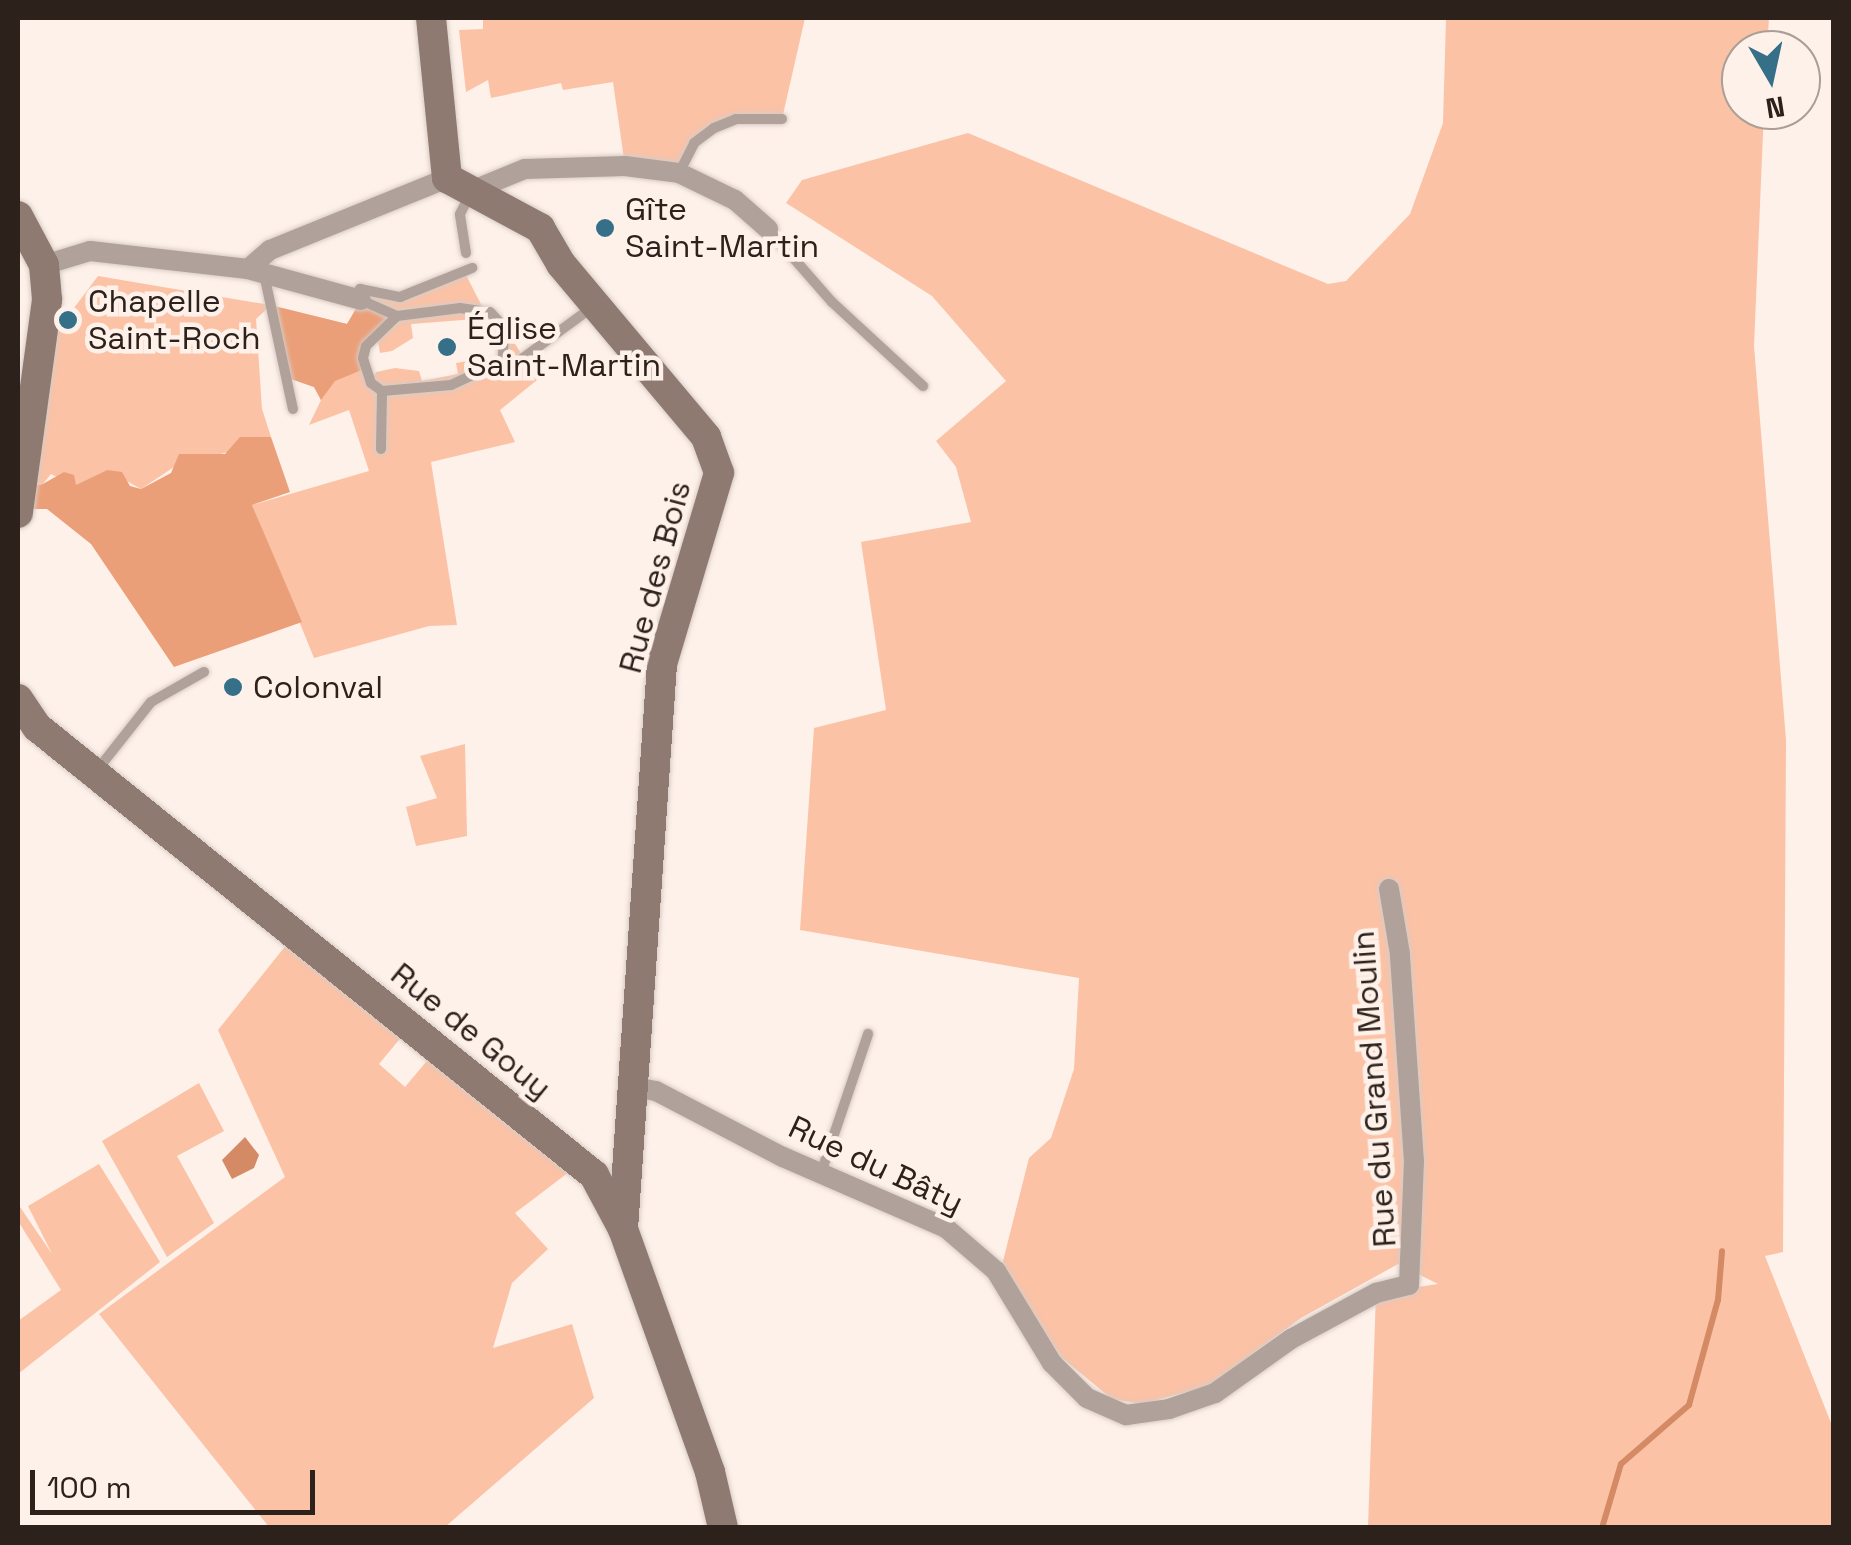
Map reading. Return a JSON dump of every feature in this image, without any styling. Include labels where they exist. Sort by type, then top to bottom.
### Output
[{"type":"street","points":[[431,18],[459,185]]},
{"type":"street","points":[[255,271],[270,250],[459,185],[525,169],[679,173],[735,200],[768,229]]},
{"type":"street","name":"Rue des Bois","points":[[459,185],[540,228],[595,304],[706,437],[718,473],[662,664],[624,1230]]},
{"type":"street","points":[[18,216],[44,264],[47,308],[18,512]]},
{"type":"street","points":[[44,264],[90,250],[255,271],[359,300]]},
{"type":"street","name":"Rue de Gouy","points":[[18,700],[37,728],[594,1175],[624,1230],[710,1472],[723,1528]]},
{"type":"street","name":"Rue du Grand Moulin","points":[[1389,890],[1400,954],[1414,1162],[1409,1285]]},
{"type":"street","name":"Rue du Bâty","points":[[635,1088],[656,1092],[973,1244],[1052,1363],[1087,1398],[1126,1414],[1215,1394],[1291,1339],[1376,1293],[1409,1285]]},
{"type":"lane","points":[[679,173],[694,143],[714,128],[736,119],[782,118]]},
{"type":"lane","points":[[459,185],[466,254]]},
{"type":"lane","points":[[768,229],[832,302],[923,386]]},
{"type":"lane","points":[[397,316],[366,346],[363,358],[371,384],[382,391],[430,390],[494,369],[506,350],[504,327],[490,312],[460,308],[397,316],[359,300],[360,290],[400,296],[472,268]]},
{"type":"lane","points":[[255,271],[293,409]]},
{"type":"lane","points":[[524,358],[595,304]]},
{"type":"lane","points":[[381,448],[382,391]]},
{"type":"lane","points":[[94,774],[151,702],[204,672]]},
{"type":"lane","points":[[820,1173],[868,1034]]},
{"type":"shaded area","points":[[483,18],[805,18],[782,119],[736,119],[694,143],[679,173],[625,166],[613,82],[563,90],[561,83],[491,98],[488,80],[466,92],[459,30],[483,29]]},
{"type":"shaded area","points":[[1446,18],[1769,18],[1768,30],[1721,30],[1721,130],[1763,130],[1754,346],[1786,740],[1783,1252],[1765,1256],[1833,1428],[1833,1527],[1368,1527],[1376,1293],[1438,1284],[1398,1264],[1301,1318],[1208,1386],[1142,1404],[1112,1399],[1061,1357],[1002,1265],[1029,1158],[1051,1138],[1074,1069],[1079,978],[800,930],[814,728],[886,710],[861,542],[971,522],[956,467],[936,441],[1006,381],[932,296],[786,203],[802,180],[968,133],[1328,284],[1346,281],[1410,214],[1443,123]]},
{"type":"shaded area","points":[[464,271],[488,318],[411,324],[413,338],[392,351],[380,353],[377,336],[366,346],[371,382],[376,372],[395,368],[419,371],[422,381],[458,374],[456,363],[496,356],[498,364],[511,337],[537,380],[500,410],[515,442],[431,462],[457,625],[429,626],[314,658],[252,505],[369,471],[349,410],[309,425],[321,400],[314,387],[291,379],[269,307],[256,319],[262,409],[271,437],[241,437],[232,451],[177,465],[141,489],[107,470],[75,486],[51,474],[42,485],[21,486],[47,309],[71,312],[98,276],[270,305],[347,324],[367,291],[400,297]]},
{"type":"shaded area","points":[[361,300],[397,316],[366,346],[364,369],[335,381],[321,400],[314,387],[291,379],[270,305],[347,324]]},
{"type":"shaded area","points":[[240,437],[271,437],[290,492],[252,505],[302,622],[174,667],[91,544],[47,509],[24,509],[21,486],[41,485],[64,472],[74,475],[76,485],[107,470],[122,472],[130,486],[141,489],[171,473],[179,454],[225,454]]},
{"type":"shaded area","points":[[465,744],[467,836],[416,846],[406,807],[437,798],[420,756]]},
{"type":"shaded area","points":[[287,944],[403,1035],[379,1064],[405,1087],[431,1056],[569,1172],[515,1213],[548,1249],[512,1283],[493,1348],[572,1324],[594,1398],[445,1527],[269,1527],[99,1314],[285,1177],[218,1030]]},
{"type":"shaded area","points":[[199,1083],[224,1131],[177,1156],[214,1223],[167,1257],[102,1141]]},
{"type":"shaded area","points":[[245,1137],[259,1155],[254,1168],[232,1179],[222,1160]]},
{"type":"shaded area","points":[[99,1164],[160,1262],[18,1374],[18,1321],[61,1290],[18,1221],[18,1204],[52,1254],[28,1206]]},
{"type":"waterway","points":[[1602,1528],[1621,1464],[1689,1405],[1718,1300],[1722,1251]]},
{"type":"place","name":"Gîte Saint-Martin","points":[[605,228]]},
{"type":"place","name":"Chapelle Saint-Roch","points":[[68,320]]},
{"type":"place","name":"Église Saint-Martin","points":[[447,347]]},
{"type":"place","name":"Colonval","points":[[233,687]]}]
